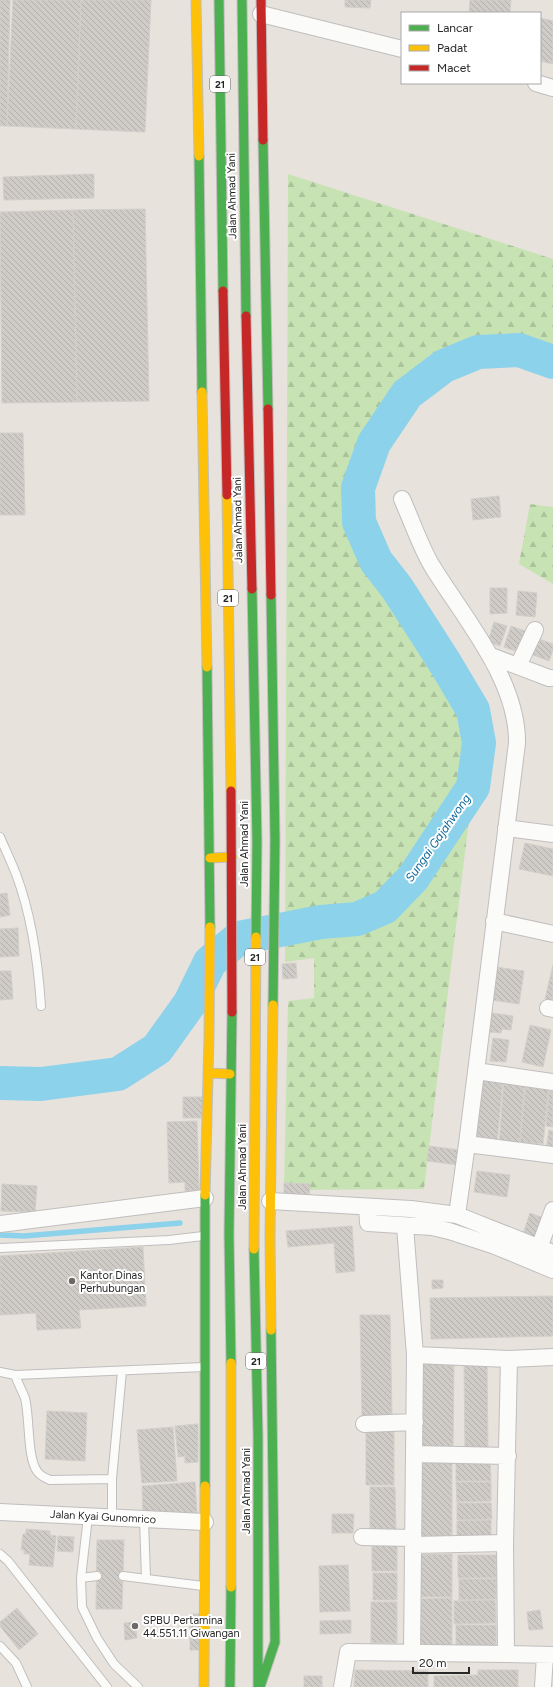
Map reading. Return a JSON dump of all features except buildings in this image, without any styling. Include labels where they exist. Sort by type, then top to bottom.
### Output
[{"type":"main road","points":[[196,0],[210,858],[209,1037],[204,1236],[204,1687]]},
{"type":"main road","name":"Jalan Ahmad Yani","points":[[219,0],[232,857],[232,1036],[230,1074],[229,1234],[235,1435],[230,1687]]},
{"type":"main road","name":"Jalan Ahmad Yani","points":[[242,0],[246,314],[257,841],[254,1035],[254,1436],[259,1687]]},
{"type":"main road","points":[[259,1687],[275,1642],[270,1202],[275,840],[261,7]]},
{"type":"main road","points":[[257,841],[275,840]]},
{"type":"main road","points":[[210,858],[232,857]]},
{"type":"main road","points":[[208,1073],[230,1074]]},
{"type":"main road","points":[[254,1077],[272,1077]]},
{"type":"street","points":[[261,7],[401,49]]},
{"type":"street","points":[[539,84],[553,88]]},
{"type":"street","points":[[402,499],[431,564],[491,656],[514,711],[517,726],[517,743],[494,920],[468,1144],[457,1215]]},
{"type":"street","points":[[518,666],[535,630]]},
{"type":"street","points":[[491,656],[549,678],[553,678]]},
{"type":"street","points":[[506,828],[553,834]]},
{"type":"street","points":[[494,920],[553,934]]},
{"type":"street","points":[[476,1071],[553,1082]]},
{"type":"street","points":[[468,1144],[553,1155]]},
{"type":"street","points":[[0,1224],[205,1198]]},
{"type":"street","points":[[270,1202],[367,1213],[411,1209],[457,1215],[546,1251],[553,1210]]},
{"type":"street","points":[[367,1213],[368,1223],[432,1227],[449,1231],[495,1246],[553,1270]]},
{"type":"street","points":[[406,1226],[415,1355],[412,1653]]},
{"type":"street","points":[[415,1355],[509,1359],[553,1357]]},
{"type":"street","points":[[506,1654],[505,1543],[509,1359]]},
{"type":"street","points":[[364,1424],[414,1422]]},
{"type":"street","points":[[414,1454],[508,1456]]},
{"type":"street","name":"Jalan Kyai Gunomrico","points":[[0,1512],[205,1522]]},
{"type":"street","points":[[362,1537],[413,1541],[505,1543]]},
{"type":"street","points":[[342,1687],[348,1652],[549,1655],[543,1687]]},
{"type":"lane","points":[[0,837],[16,874],[26,905],[38,965],[41,1006]]},
{"type":"lane","points":[[0,1248],[169,1240],[204,1236]]},
{"type":"lane","points":[[0,1372],[15,1375],[205,1367]]},
{"type":"lane","points":[[112,1518],[112,1479],[122,1371]]},
{"type":"lane","points":[[15,1375],[25,1398],[32,1459],[36,1471],[41,1476],[50,1480],[112,1479]]},
{"type":"lane","points":[[88,1517],[81,1578],[82,1607],[97,1638],[114,1664],[138,1687]]},
{"type":"lane","points":[[144,1520],[146,1578]]},
{"type":"lane","points":[[0,1554],[8,1561],[107,1687]]},
{"type":"lane","points":[[81,1578],[97,1576]]},
{"type":"lane","points":[[123,1576],[205,1586]]},
{"type":"lane","points":[[0,1646],[16,1663],[27,1687]]},
{"type":"green space","points":[[288,174],[553,259],[553,372],[519,350],[444,366],[407,394],[359,522],[376,561],[397,588],[445,663],[473,787],[424,1189],[284,1190],[288,1001],[314,998],[314,958],[285,962]]},
{"type":"green space","points":[[530,504],[553,507],[553,584],[519,564]]},
{"type":"waterway","name":"Sungai Gajahwong","points":[[0,1083],[41,1084],[118,1074],[157,1049],[190,1003],[210,962],[239,938],[321,922],[357,919],[385,907],[413,878],[473,787],[479,743],[473,710],[397,588],[376,561],[359,522],[358,488],[374,443],[407,394],[444,366],[478,352],[519,350],[553,362]]},
{"type":"waterway","points":[[0,1235],[24,1236],[180,1223]]},
{"type":"traffic: fast","points":[[219,0],[223,291]]},
{"type":"traffic: fast","points":[[242,0],[246,316]]},
{"type":"traffic: fast","points":[[263,140],[268,409]]},
{"type":"traffic: fast","points":[[199,156],[202,392]]},
{"type":"traffic: fast","points":[[252,589],[257,841],[256,937]]},
{"type":"traffic: fast","points":[[271,595],[275,840],[273,1005]]},
{"type":"traffic: fast","points":[[207,667],[210,927]]},
{"type":"traffic: fast","points":[[231,1363],[229,1234],[232,1012]]},
{"type":"traffic: fast","points":[[205,1195],[205,1486]]},
{"type":"traffic: fast","points":[[254,1249],[258,1436],[258,1687]]},
{"type":"traffic: fast","points":[[260,1687],[275,1642],[271,1330]]},
{"type":"traffic: fast","points":[[230,1687],[231,1587]]},
{"type":"traffic: slow","points":[[196,0],[199,156]]},
{"type":"traffic: slow","points":[[202,392],[207,667]]},
{"type":"traffic: slow","points":[[227,495],[231,791]]},
{"type":"traffic: slow","points":[[210,858],[232,857]]},
{"type":"traffic: slow","points":[[205,1195],[210,927]]},
{"type":"traffic: slow","points":[[254,1249],[256,937]]},
{"type":"traffic: slow","points":[[271,1330],[270,1236],[273,1005]]},
{"type":"traffic: slow","points":[[208,1073],[230,1074]]},
{"type":"traffic: slow","points":[[231,1363],[231,1587]]},
{"type":"traffic: slow","points":[[204,1687],[205,1486]]},
{"type":"traffic: jam","points":[[261,0],[263,140]]},
{"type":"traffic: jam","points":[[223,291],[227,495]]},
{"type":"traffic: jam","points":[[246,316],[252,589]]},
{"type":"traffic: jam","points":[[268,409],[271,595]]},
{"type":"traffic: jam","points":[[231,791],[232,1012]]},
{"type":"place","name":"Kantor Dinas Perhubungan","points":[[72,1281]]},
{"type":"place","name":"SPBU Pertamina 44.551.11 Giwangan","points":[[135,1626]]}]
